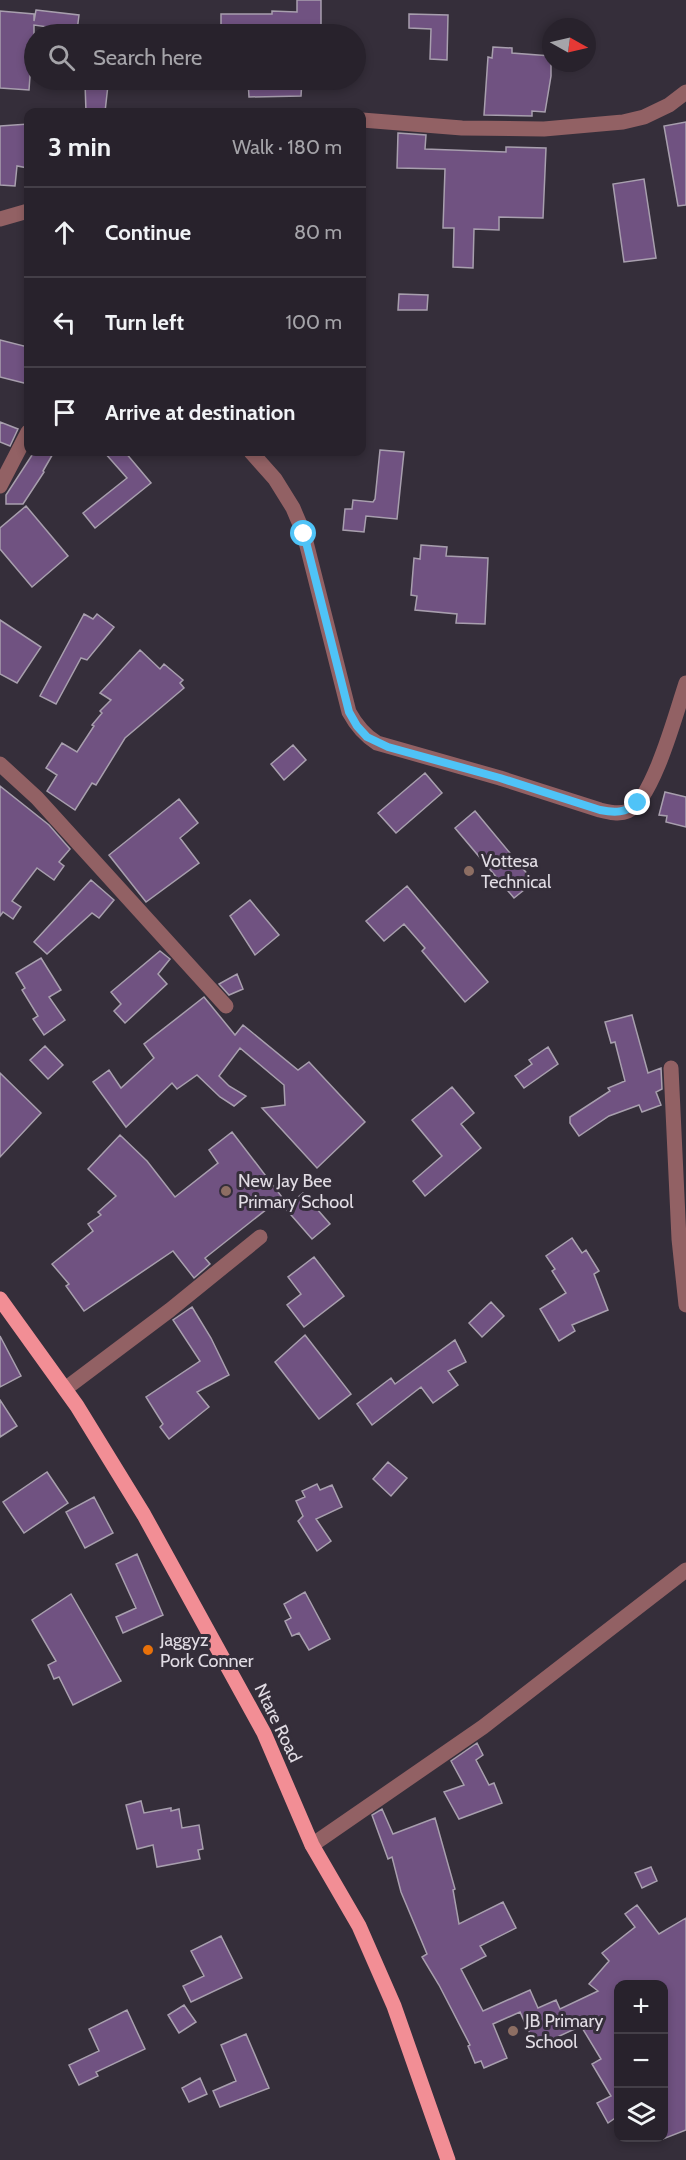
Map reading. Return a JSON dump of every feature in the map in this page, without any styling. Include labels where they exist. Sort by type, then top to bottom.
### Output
[{"type":"main road","name":"Ntare Road","points":[[1,1302],[65,1389],[144,1515],[264,1733],[312,1845],[359,1926],[377,1966],[402,2027],[448,2160]]},
{"type":"street","points":[[366,120],[462,128],[544,129],[634,120],[669,105],[686,92]]},
{"type":"street","points":[[0,219],[24,218]]},
{"type":"street","points":[[0,486],[24,440]]},
{"type":"street","points":[[255,456],[275,479],[293,508],[313,564],[349,712],[357,726],[367,737],[377,743],[500,778],[600,810],[615,813],[628,811],[638,803],[656,770],[686,683]]},
{"type":"street","points":[[0,764],[37,798],[226,1006]]},
{"type":"street","points":[[671,1068],[681,1262],[686,1305]]},
{"type":"street","points":[[65,1389],[260,1238]]},
{"type":"street","points":[[312,1845],[483,1727],[686,1570]]},
{"type":"building","points":[[297,0],[321,0],[321,24],[221,24],[221,14],[297,12]]},
{"type":"building","points":[[36,10],[79,15],[78,24],[24,24],[24,90],[0,88],[0,11],[34,14],[34,21]]},
{"type":"building","points":[[409,14],[448,15],[447,60],[430,59],[431,29],[409,28]]},
{"type":"building","points":[[493,47],[512,48],[512,53],[542,55],[542,72],[551,72],[545,112],[532,111],[532,116],[484,115],[488,57],[492,58]]},
{"type":"building","points":[[85,90],[107,90],[105,108],[86,108]]},
{"type":"building","points":[[249,90],[301,90],[301,96],[249,97]]},
{"type":"building","points":[[686,122],[686,205],[678,206],[664,126]]},
{"type":"building","points":[[24,124],[24,167],[17,166],[15,186],[0,185],[0,126]]},
{"type":"building","points":[[398,133],[426,135],[425,149],[506,152],[506,147],[546,148],[543,218],[499,217],[499,230],[474,229],[473,268],[453,267],[454,228],[443,228],[445,169],[397,168]]},
{"type":"building","points":[[644,179],[656,258],[624,262],[613,184]]},
{"type":"building","points":[[399,294],[428,295],[427,310],[398,310]]},
{"type":"building","points":[[0,340],[24,346],[24,383],[0,377]]},
{"type":"building","points":[[0,422],[18,429],[10,446],[0,442]]},
{"type":"building","points":[[380,450],[404,452],[397,519],[366,516],[364,532],[343,530],[345,509],[352,509],[353,500],[373,502],[375,499]]},
{"type":"building","points":[[31,456],[52,456],[23,504],[6,504],[6,495]]},
{"type":"building","points":[[108,456],[128,456],[151,483],[95,528],[83,513],[127,478]]},
{"type":"building","points":[[26,506],[68,556],[32,587],[0,549],[0,528]]},
{"type":"building","points":[[421,545],[447,547],[446,556],[488,558],[485,624],[456,623],[457,614],[415,610],[417,596],[411,595],[414,558],[420,559]]},
{"type":"building","points":[[84,614],[93,619],[97,614],[114,627],[87,660],[81,658],[56,704],[40,696]]},
{"type":"building","points":[[0,620],[41,647],[17,683],[0,674]]},
{"type":"building","points":[[140,650],[160,669],[164,664],[183,680],[180,683],[184,688],[125,738],[96,785],[92,783],[75,810],[47,791],[57,775],[46,768],[62,743],[77,752],[94,726],[92,725],[102,713],[100,711],[111,700],[100,693]]},
{"type":"building","points":[[293,745],[306,760],[284,780],[271,764]]},
{"type":"building","points":[[425,773],[442,793],[396,833],[378,813]]},
{"type":"building","points":[[0,786],[49,825],[70,849],[59,862],[64,866],[54,880],[37,868],[12,901],[21,907],[13,919],[3,912],[0,916]]},
{"type":"building","points":[[665,792],[686,797],[686,827],[666,822],[667,816],[659,815]]},
{"type":"building","points":[[179,799],[198,823],[180,838],[199,863],[146,902],[109,855]]},
{"type":"building","points":[[475,811],[534,882],[514,898],[455,828]]},
{"type":"building","points":[[91,880],[114,900],[99,918],[92,913],[47,954],[34,942]]},
{"type":"building","points":[[407,886],[488,982],[465,1002],[422,951],[425,948],[404,924],[384,941],[366,921]]},
{"type":"building","points":[[250,900],[279,935],[255,955],[230,916]]},
{"type":"building","points":[[160,951],[170,959],[158,974],[167,984],[125,1023],[114,1011],[121,1004],[111,992]]},
{"type":"building","points":[[41,958],[61,990],[49,997],[65,1020],[44,1035],[33,1019],[38,1016],[22,990],[25,988],[16,973]]},
{"type":"building","points":[[237,974],[243,989],[229,995],[219,984]]},
{"type":"building","points":[[204,997],[235,1035],[243,1025],[298,1070],[309,1062],[365,1122],[317,1168],[262,1108],[285,1105],[284,1085],[240,1048],[219,1076],[229,1086],[246,1096],[234,1106],[220,1097],[197,1075],[177,1089],[172,1083],[126,1127],[93,1082],[109,1070],[121,1088],[154,1058],[144,1044]]},
{"type":"building","points":[[632,1015],[648,1073],[661,1068],[662,1089],[656,1092],[661,1105],[642,1112],[639,1105],[609,1116],[579,1136],[570,1123],[570,1117],[610,1091],[608,1088],[625,1081],[615,1042],[611,1043],[605,1022]]},
{"type":"building","points":[[45,1046],[63,1065],[48,1079],[30,1060]]},
{"type":"building","points":[[548,1047],[558,1064],[524,1088],[515,1076],[532,1064],[529,1060]]},
{"type":"building","points":[[0,1073],[41,1113],[0,1157]]},
{"type":"building","points":[[452,1087],[474,1113],[461,1124],[481,1148],[425,1196],[413,1181],[442,1156],[412,1120]]},
{"type":"building","points":[[232,1132],[282,1197],[205,1258],[210,1264],[194,1278],[173,1251],[84,1311],[66,1286],[69,1284],[52,1264],[93,1231],[88,1224],[101,1215],[98,1212],[116,1196],[88,1169],[120,1135],[147,1161],[175,1197],[218,1163],[209,1150]]},
{"type":"building","points":[[303,1193],[330,1224],[312,1239],[285,1208]]},
{"type":"building","points":[[572,1238],[582,1253],[586,1250],[599,1271],[594,1274],[608,1310],[572,1325],[575,1331],[559,1341],[540,1309],[566,1293],[552,1271],[555,1269],[546,1256]]},
{"type":"building","points":[[314,1257],[344,1296],[304,1327],[287,1305],[301,1294],[288,1277]]},
{"type":"building","points":[[491,1302],[504,1316],[482,1337],[469,1323]]},
{"type":"building","points":[[192,1307],[211,1338],[229,1375],[197,1392],[209,1407],[169,1439],[160,1427],[163,1424],[146,1397],[200,1361],[173,1320]]},
{"type":"building","points":[[305,1335],[351,1394],[319,1419],[275,1362]]},
{"type":"building","points":[[0,1336],[21,1376],[0,1387]]},
{"type":"building","points":[[455,1340],[466,1362],[448,1371],[458,1385],[433,1403],[421,1387],[372,1425],[357,1404],[391,1378],[395,1384]]},
{"type":"building","points":[[0,1400],[17,1426],[0,1437]]},
{"type":"building","points":[[388,1462],[407,1478],[391,1496],[373,1479]]},
{"type":"building","points":[[47,1472],[68,1503],[24,1533],[3,1502]]},
{"type":"building","points":[[317,1484],[320,1490],[332,1485],[342,1507],[316,1519],[331,1541],[317,1551],[298,1521],[303,1516],[296,1501],[305,1497],[302,1491]]},
{"type":"building","points":[[94,1497],[113,1533],[85,1548],[66,1512]]},
{"type":"building","points":[[137,1554],[163,1615],[123,1633],[116,1617],[136,1608],[116,1564]]},
{"type":"building","points":[[305,1592],[330,1639],[309,1650],[299,1633],[292,1636],[285,1621],[291,1618],[284,1604]]},
{"type":"building","points":[[71,1594],[121,1681],[73,1705],[59,1677],[54,1679],[48,1665],[56,1661],[32,1620]]},
{"type":"building","points":[[477,1743],[483,1755],[476,1760],[489,1785],[494,1783],[502,1803],[459,1819],[444,1792],[464,1785],[451,1761]]},
{"type":"building","points":[[141,1801],[144,1813],[171,1808],[171,1811],[179,1809],[182,1828],[199,1825],[203,1849],[198,1850],[200,1859],[157,1867],[153,1845],[137,1849],[126,1805]]},
{"type":"building","points":[[382,1809],[393,1834],[435,1818],[455,1889],[453,1890],[459,1924],[503,1902],[516,1928],[480,1946],[486,1956],[461,1969],[483,2011],[530,1990],[538,2008],[556,2000],[560,2009],[598,1991],[589,1984],[609,1961],[602,1953],[635,1927],[625,1914],[637,1905],[659,1934],[686,1918],[686,2130],[668,2137],[668,1980],[614,1980],[614,2119],[608,2123],[597,2103],[611,2096],[592,2064],[601,2059],[581,2026],[536,2047],[520,2012],[493,2024],[507,2058],[484,2068],[481,2061],[475,2063],[468,2046],[470,2045],[422,1957],[427,1954],[401,1892],[392,1857],[388,1859],[372,1815]]},
{"type":"building","points":[[651,1867],[657,1881],[642,1888],[635,1873]]},
{"type":"building","points":[[221,1936],[242,1978],[191,2002],[183,1986],[204,1976],[191,1951]]},
{"type":"building","points":[[184,2005],[196,2022],[179,2033],[168,2015]]},
{"type":"building","points":[[127,2010],[145,2049],[96,2072],[98,2076],[79,2085],[69,2065],[99,2051],[89,2029]]},
{"type":"building","points":[[246,2034],[269,2088],[220,2107],[213,2091],[236,2081],[221,2045]]},
{"type":"building","points":[[200,2078],[207,2094],[189,2102],[182,2088]]},
{"type":"place","name":"Vottesa Technical","points":[[469,871]]},
{"type":"place","name":"New Jay Bee Primary School","points":[[226,1191]]},
{"type":"place","name":"Jaggyz Pork Conner","points":[[148,1650]]},
{"type":"place","name":"JB Primary School","points":[[513,2031]]},
{"type":"route","points":[[304,534],[349,712],[367,737],[388,747],[500,778],[600,810],[615,813],[628,811],[638,803]]}]
